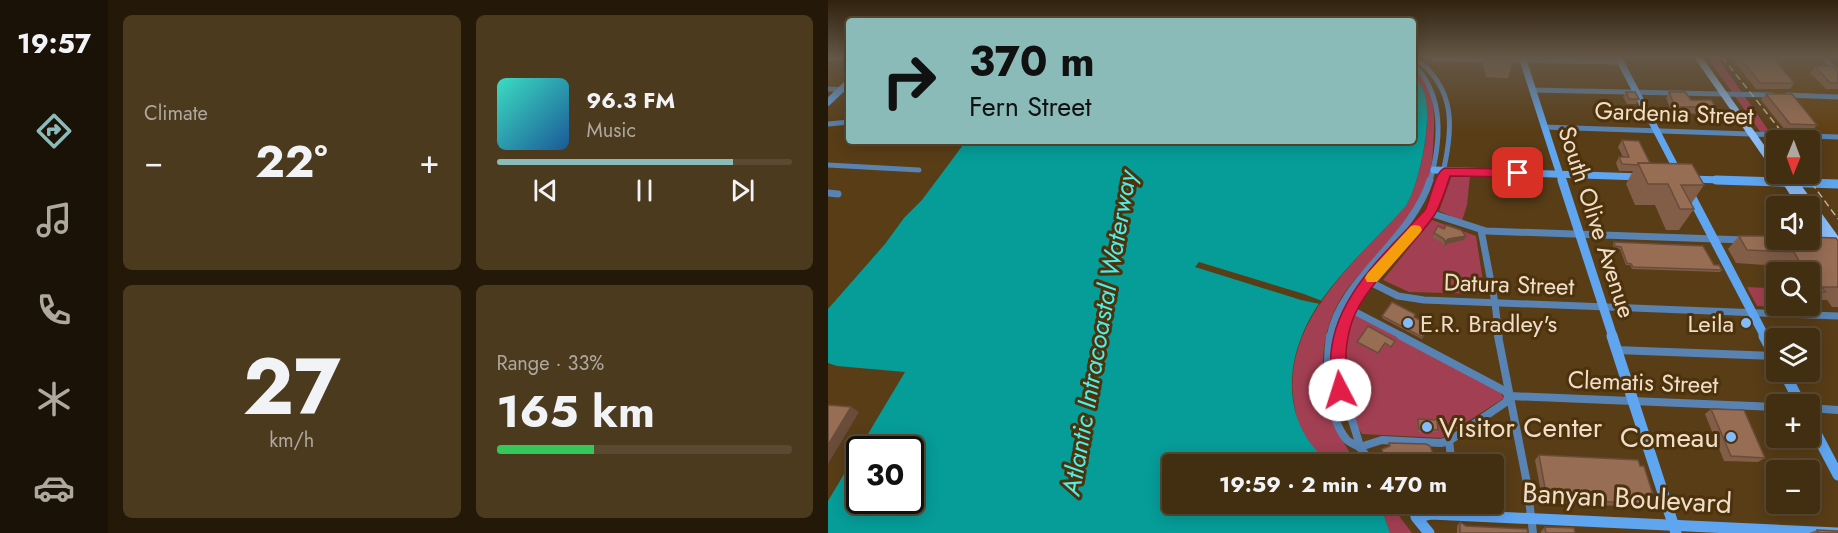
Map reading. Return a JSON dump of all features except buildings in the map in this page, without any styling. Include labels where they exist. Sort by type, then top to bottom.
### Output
[{"type":"main road","points":[[1718,82],[1728,94]]},
{"type":"main road","points":[[1721,82],[1766,152]]},
{"type":"main road","points":[[1755,134],[1766,147]]},
{"type":"main road","points":[[1791,184],[1831,243],[1838,258]]},
{"type":"main road","points":[[1820,230],[1831,243]]},
{"type":"street","points":[[1365,454],[1360,447],[1342,396],[1338,375],[1341,331],[1365,280],[1419,208],[1434,170],[1437,101],[1429,82]]},
{"type":"street","points":[[1439,82],[1447,102],[1445,171],[1437,199],[1429,213],[1342,303],[1331,328],[1327,376],[1331,400],[1347,440],[1360,447],[1382,440],[1441,443],[1449,441],[1506,402],[1509,396]]},
{"type":"street","name":"South Olive Avenue","points":[[1529,82],[1674,528]]},
{"type":"street","points":[[1631,82],[1766,339]]},
{"type":"street","points":[[828,89],[845,90]]},
{"type":"street","points":[[828,102],[845,90]]},
{"type":"street","points":[[1532,90],[1838,97]]},
{"type":"street","points":[[828,124],[846,122]]},
{"type":"street","name":"Gardenia Street","points":[[1544,127],[1838,137]]},
{"type":"street","points":[[828,165],[919,170]]},
{"type":"street","points":[[1434,170],[1655,178]]},
{"type":"street","points":[[1666,178],[1766,178]]},
{"type":"street","points":[[1820,182],[1838,184]]},
{"type":"street","points":[[828,194],[838,194]]},
{"type":"street","points":[[1419,208],[1481,230],[1751,240]]},
{"type":"street","points":[[1481,230],[1495,303],[1500,352],[1525,474],[1533,533]]},
{"type":"street","name":"Datura Street","points":[[1365,280],[1406,298],[1838,316]]},
{"type":"street","points":[[1350,309],[1506,391],[1509,396]]},
{"type":"street","points":[[1616,350],[1766,357]]},
{"type":"street","name":"Clematis Street","points":[[1509,396],[1766,407]]},
{"type":"street","points":[[1820,409],[1838,410]]},
{"type":"street","points":[[1449,441],[1451,454]]},
{"type":"street","points":[[1820,441],[1838,475]]},
{"type":"street","points":[[1413,514],[1429,533]]},
{"type":"street","name":"Banyan Boulevard","points":[[1416,517],[1431,514]]},
{"type":"street","name":"Banyan Boulevard","points":[[1502,514],[1674,528],[1837,533]]},
{"type":"shaded area","points":[[1418,82],[1425,82],[1431,95],[1434,112],[1433,153],[1424,191],[1400,230],[1348,288],[1335,309],[1327,331],[1323,354],[1327,401],[1335,424],[1351,454],[1318,454],[1300,427],[1293,393],[1295,362],[1304,332],[1319,305],[1339,279],[1406,206],[1416,183],[1426,137],[1425,96]]},
{"type":"shaded area","points":[[1725,82],[1734,82],[1768,130],[1766,130],[1766,140]]},
{"type":"shaded area","points":[[1745,82],[1838,82],[1838,136],[1820,136],[1820,130],[1782,130]]},
{"type":"shaded area","points":[[1452,175],[1470,176],[1467,205],[1462,221],[1439,211]]},
{"type":"shaded area","points":[[1432,220],[1476,236],[1485,294],[1409,292],[1383,280]]},
{"type":"shaded area","points":[[1747,287],[1766,288],[1766,306],[1757,306]]},
{"type":"shaded area","points":[[1352,312],[1498,389],[1504,398],[1442,438],[1362,434],[1348,405],[1342,374],[1344,342]]},
{"type":"shaded area","points":[[1383,514],[1398,514],[1412,533],[1390,533]]},
{"type":"water","name":"Atlantic Intracoastal Waterway","points":[[1416,82],[1418,82],[1424,92],[1427,107],[1426,136],[1416,182],[1406,206],[1332,286],[1310,319],[1300,340],[1294,363],[1292,385],[1294,407],[1301,428],[1320,454],[1162,454],[1162,514],[1383,514],[1390,533],[828,533],[828,501],[846,471],[846,514],[924,514],[924,436],[867,436],[905,372],[837,366],[828,363],[828,309],[885,244],[904,218],[922,200],[964,144],[1416,144]]},
{"type":"pier","points":[[1199,262],[1322,301],[1320,304],[1301,300],[1195,267]]},
{"type":"railway","points":[[1742,82],[1780,130]]},
{"type":"railway","points":[[1812,184],[1838,219]]},
{"type":"slow traffic","points":[[1372,278],[1415,230]]},
{"type":"place","name":"E.R. Bradley's","points":[[1408,323]]},
{"type":"place","name":"Leila","points":[[1746,323]]},
{"type":"place","name":"Visitor Center","points":[[1427,427]]},
{"type":"place","name":"Comeau","points":[[1731,437]]},
{"type":"route","points":[[1340,390],[1339,342],[1350,309],[1369,282],[1429,213],[1437,199],[1445,171],[1518,173]]}]
